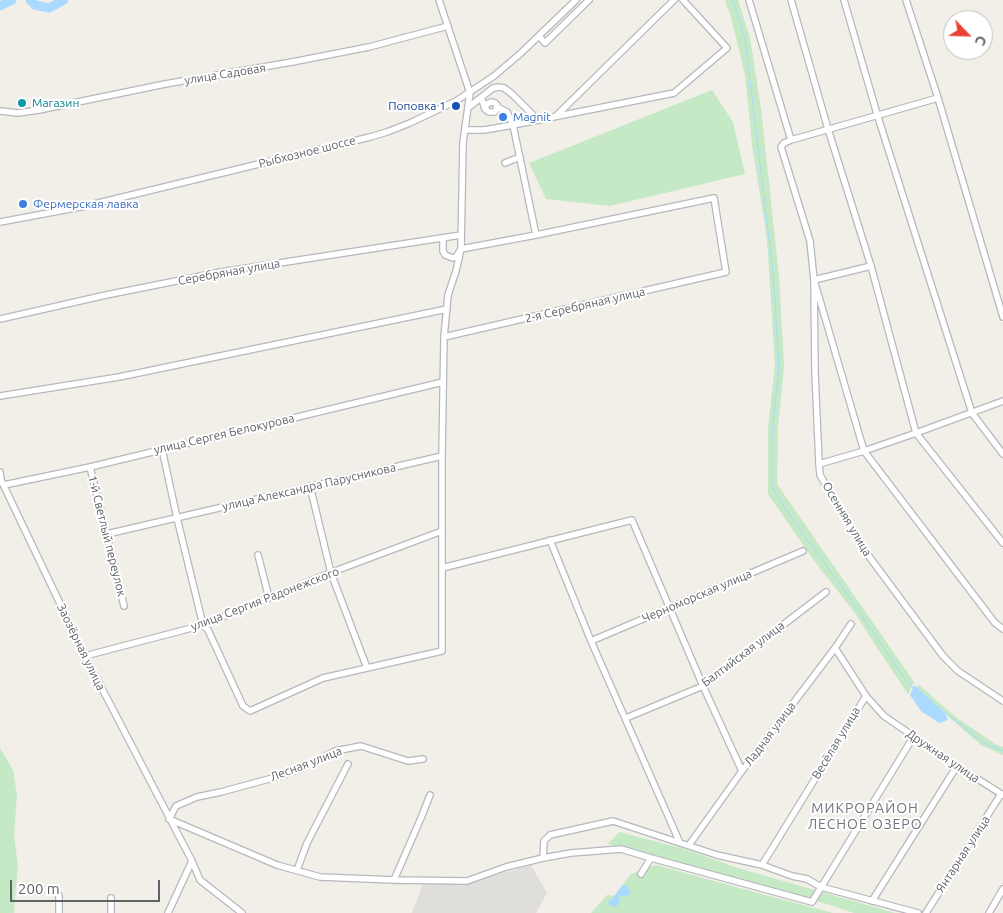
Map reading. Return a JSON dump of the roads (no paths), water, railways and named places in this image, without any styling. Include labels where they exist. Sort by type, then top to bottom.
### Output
[{"type":"street","points":[[162,449],[203,625],[208,630],[243,706],[250,711],[324,678],[442,651],[444,337],[448,295],[461,249],[463,142],[470,93],[440,0]]},
{"type":"street","name":"Рыбхозное шоссе","points":[[0,222],[86,206],[387,132],[410,123],[470,93],[500,72],[576,0]]},
{"type":"street","points":[[539,36],[545,43],[589,0]]},
{"type":"street","points":[[556,117],[674,0]]},
{"type":"street","points":[[465,130],[484,130],[513,125],[674,93],[727,48],[683,0]]},
{"type":"street","points":[[749,0],[791,140]]},
{"type":"street","points":[[791,0],[828,129],[871,266],[916,433],[1003,543]]},
{"type":"street","points":[[844,0],[877,114],[972,413],[1003,454]]},
{"type":"street","points":[[906,0],[938,98],[1003,317]]},
{"type":"street","name":"улица Садовая","points":[[0,111],[38,110],[165,84],[292,62],[370,47],[448,26]]},
{"type":"street","points":[[469,106],[493,88],[504,88],[533,114],[535,121]]},
{"type":"street","points":[[443,238],[445,255],[448,257],[456,256],[461,249],[536,235],[513,125],[507,112],[497,107],[496,111],[491,113],[487,111],[481,97]]},
{"type":"street","points":[[819,464],[814,280],[810,241],[780,147],[784,142],[938,98]]},
{"type":"street","points":[[505,163],[520,157]]},
{"type":"street","name":"2-я Серебряная улица","points":[[444,337],[726,272],[714,198],[536,235]]},
{"type":"street","name":"Серебряная улица","points":[[0,319],[106,294],[221,272],[461,235]]},
{"type":"street","points":[[814,280],[871,266]]},
{"type":"street","points":[[814,280],[864,451],[995,623],[1003,629]]},
{"type":"street","points":[[0,396],[119,377],[447,309]]},
{"type":"street","name":"улица Сергея Белокурова","points":[[4,485],[443,382]]},
{"type":"street","name":"Осенняя улица","points":[[1003,401],[864,451],[819,464],[820,475],[862,547],[942,656],[958,671],[1003,701]]},
{"type":"street","name":"улица Александра Парусникова","points":[[177,518],[442,456]]},
{"type":"street","name":"1-й Светлый переулок","points":[[90,466],[124,606]]},
{"type":"street","name":"Заозёрная улица","points":[[0,472],[1,480],[85,656],[192,861],[200,880],[242,913]]},
{"type":"street","points":[[310,486],[331,573],[367,668]]},
{"type":"street","points":[[107,534],[177,518]]},
{"type":"street","points":[[442,568],[632,520],[703,686],[742,771]]},
{"type":"street","name":"улица Сергия Радонежского","points":[[85,656],[203,625],[442,530]]},
{"type":"street","points":[[550,540],[591,641],[680,843]]},
{"type":"street","name":"Черноморская улица","points":[[591,641],[803,551]]},
{"type":"street","points":[[258,554],[269,598]]},
{"type":"street","name":"Балтийская улица","points":[[626,718],[703,686],[826,592]]},
{"type":"street","name":"Ладная улица","points":[[689,845],[851,624]]},
{"type":"street","points":[[835,648],[866,696]]},
{"type":"street","name":"Весёлая улица","points":[[762,866],[866,696],[884,716]]},
{"type":"street","name":"Дружная улица","points":[[884,716],[1002,795]]},
{"type":"street","points":[[169,819],[277,865],[320,877],[467,881],[506,867],[543,858],[621,849],[812,902],[914,736]]},
{"type":"street","name":"Лесная улица","points":[[169,819],[176,806],[197,797],[280,776],[302,768],[335,751],[361,746],[408,761],[423,759]]},
{"type":"street","points":[[297,870],[307,843],[348,764]]},
{"type":"street","points":[[872,901],[957,766]]},
{"type":"street","points":[[394,880],[430,795]]},
{"type":"street","name":"Янтарная улица","points":[[926,913],[1002,795]]},
{"type":"street","points":[[543,858],[544,841],[550,835],[613,820],[717,855],[807,879],[821,887],[918,913]]},
{"type":"street","points":[[641,874],[651,858]]},
{"type":"street","points":[[168,913],[192,861]]},
{"type":"street","points":[[989,913],[1003,889]]},
{"type":"street","points":[[59,896],[59,913]]},
{"type":"street","points":[[110,913],[111,898]]},
{"type":"water","points":[[914,685],[945,713],[948,720],[939,723],[921,711],[910,695]]},
{"type":"water","points":[[623,885],[626,885],[631,892],[628,896],[619,896],[620,901],[615,907],[610,906],[608,901],[613,898]]},
{"type":"waterway","points":[[0,6],[12,0]]},
{"type":"waterway","points":[[30,0],[35,5],[49,8],[64,0]]},
{"type":"waterway","points":[[733,0],[745,39],[773,272],[779,367],[772,435],[772,488],[913,688]]},
{"type":"waterway","points":[[936,706],[984,743],[1003,751]]},
{"type":"place","name":"Магазин","points":[[22,103]]},
{"type":"place","name":"Поповка 1","points":[[456,106]]},
{"type":"place","name":"Magnit","points":[[503,117]]},
{"type":"place","name":"Фермерская лавка","points":[[23,204]]},
{"type":"district","name":"МИКРОРАЙОН ЛЕСНОЕ ОЗЕРО","points":[[865,816]]}]
